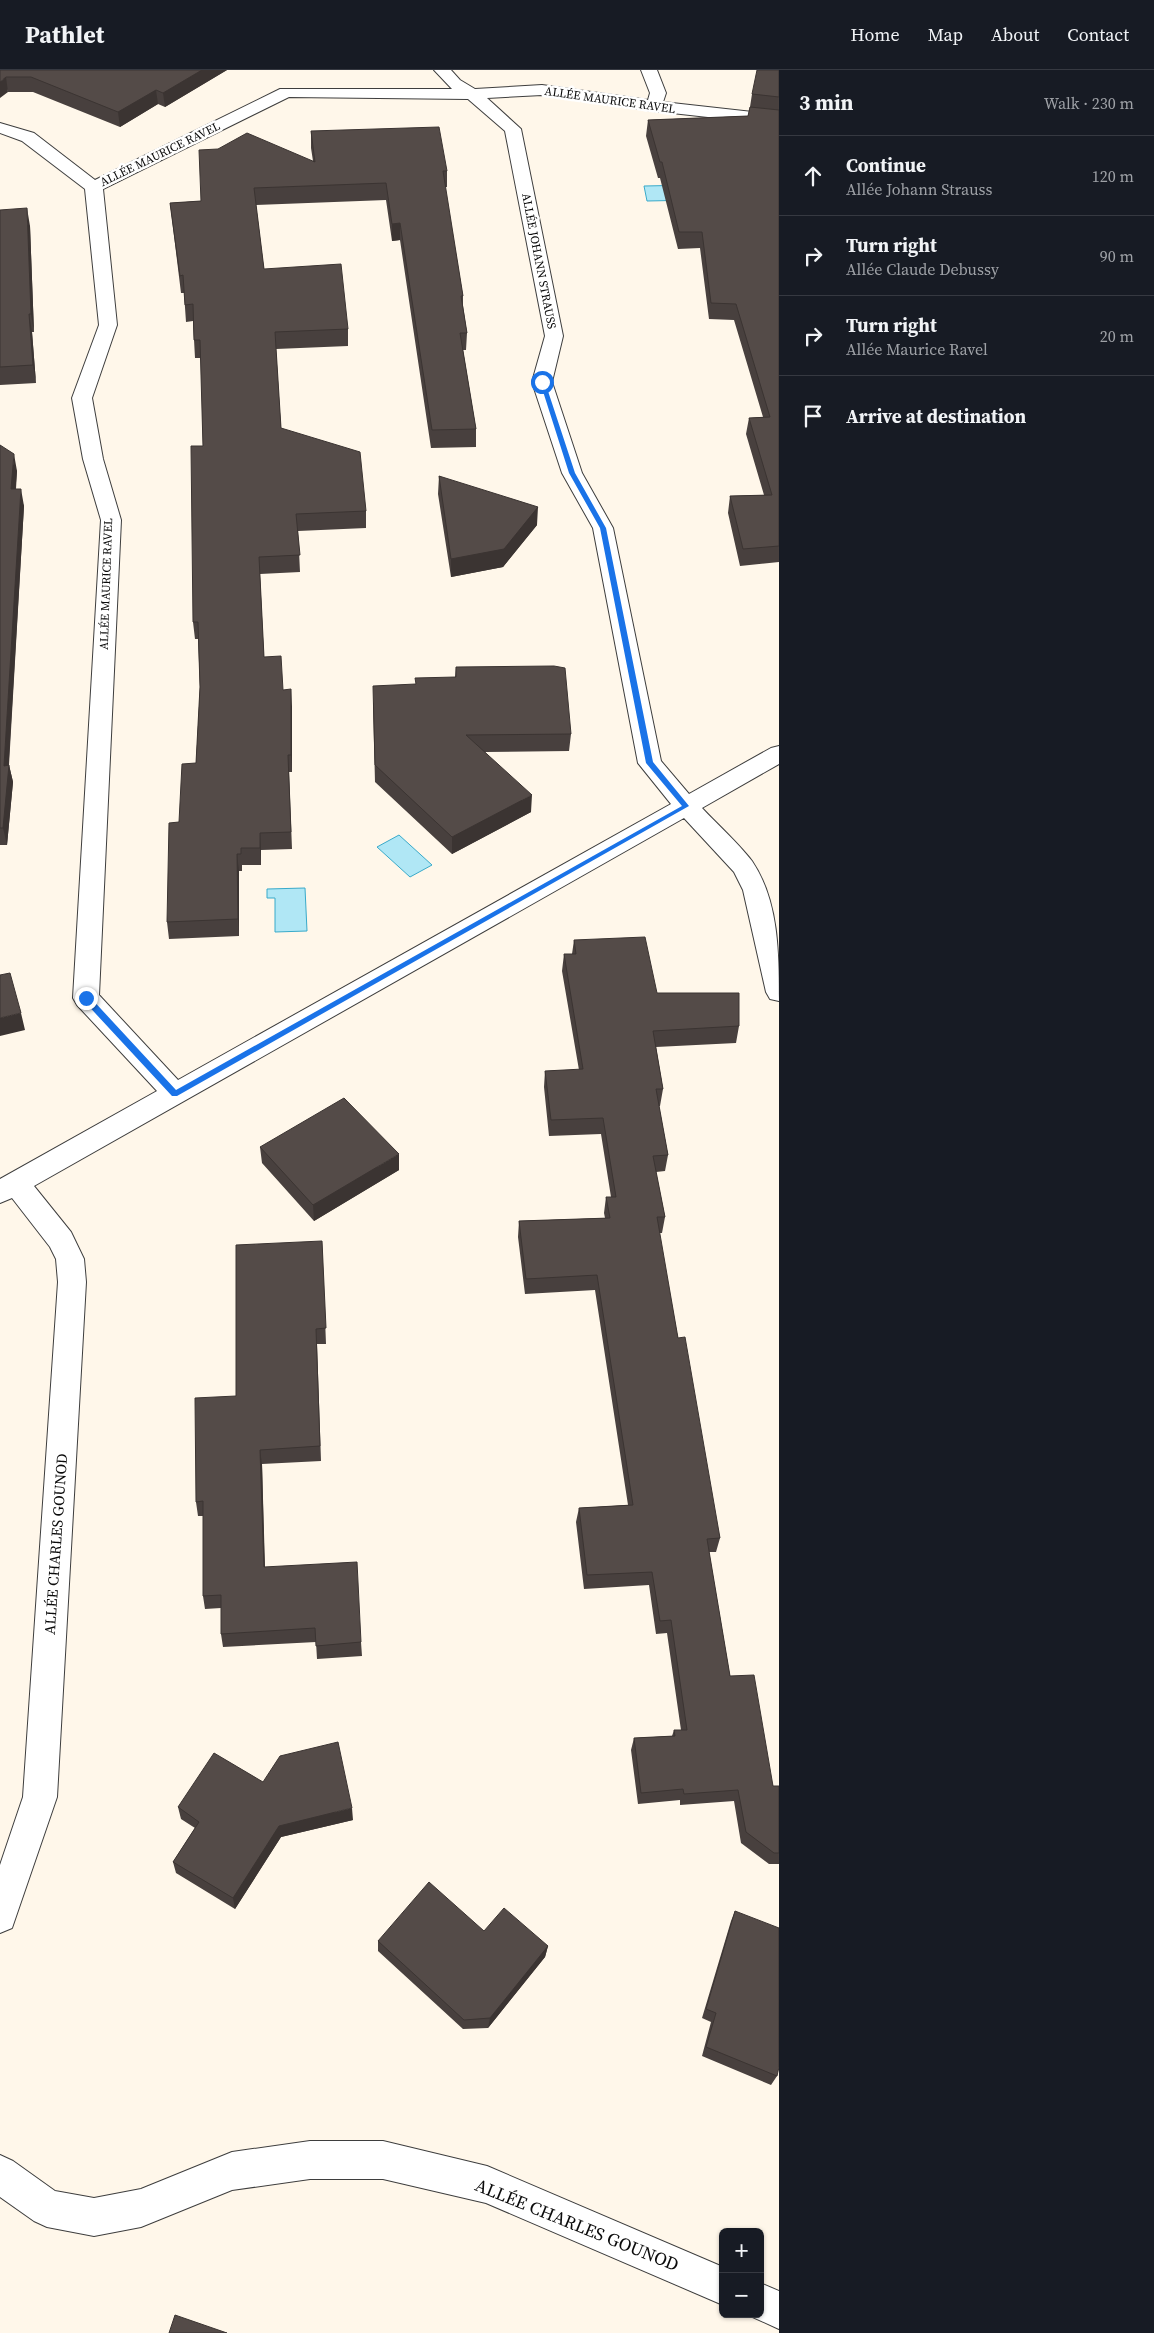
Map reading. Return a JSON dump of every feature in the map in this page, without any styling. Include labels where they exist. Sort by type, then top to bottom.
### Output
[{"type":"street","name":"ALLÉE JOHANN STRAUSS","points":[[442,70],[454,83],[472,94],[513,128],[554,336],[542,382],[572,473],[603,528],[650,763],[686,806],[743,867],[755,890],[779,992]]},
{"type":"street","points":[[649,70],[658,93],[654,106]]},
{"type":"street","name":"ALLÉE MAURICE RAVEL","points":[[175,1094],[86,998],[111,520],[93,459],[82,398],[108,325],[94,187],[286,92],[472,94],[542,90],[654,106],[779,120]]},
{"type":"street","points":[[0,128],[28,137],[94,187]]},
{"type":"street","points":[[8,1188],[779,754]]},
{"type":"street","name":"ALLÉE CHARLES GOUNOD","points":[[0,1916],[40,1797],[72,1282],[70,1259],[61,1240],[8,1188]]},
{"type":"street","name":"ALLÉE CHARLES GOUNOD","points":[[0,2174],[47,2208],[94,2216],[141,2208],[232,2171],[310,2160],[383,2160],[487,2185],[719,2284]]},
{"type":"street","points":[[764,2304],[779,2310]]},
{"type":"water","points":[[694,185],[697,200],[647,201],[644,186]]},
{"type":"water","points":[[399,835],[432,865],[410,877],[377,847]]},
{"type":"water","points":[[305,888],[307,931],[275,932],[275,898],[267,898],[267,889]]},
{"type":"building","points":[[0,70],[202,70],[163,93],[156,90],[118,112],[31,77],[6,77],[0,82]]},
{"type":"building","points":[[757,70],[779,70],[779,97],[752,94]]},
{"type":"building","points":[[750,107],[779,110],[779,546],[743,549],[730,496],[772,495],[749,418],[770,417],[736,304],[711,303],[702,232],[679,232],[662,162],[660,162],[648,120],[748,116]]},
{"type":"building","points":[[439,127],[447,171],[443,171],[467,333],[460,333],[476,429],[432,430],[400,223],[392,224],[386,183],[254,188],[264,269],[341,264],[348,329],[275,332],[281,428],[360,452],[366,511],[296,514],[300,555],[259,557],[264,657],[281,656],[283,690],[291,689],[291,755],[288,755],[291,832],[260,833],[260,848],[241,848],[241,854],[237,854],[238,919],[167,922],[169,823],[179,822],[182,764],[196,763],[200,687],[198,622],[193,622],[191,446],[203,446],[200,340],[194,340],[193,304],[185,305],[183,275],[180,276],[170,203],[201,201],[199,150],[218,149],[247,133],[315,162],[311,131]]},
{"type":"building","points":[[27,208],[31,314],[29,314],[33,365],[0,367],[0,210]]},
{"type":"building","points":[[0,445],[14,454],[11,489],[21,489],[4,766],[9,765],[3,828],[0,828]]},
{"type":"building","points":[[439,476],[538,507],[504,549],[451,559]]},
{"type":"building","points":[[554,666],[565,668],[571,734],[466,735],[532,795],[452,837],[375,765],[373,686],[416,684],[415,678],[456,677],[456,667]]},
{"type":"building","points":[[645,937],[657,993],[739,993],[739,1026],[653,1031],[663,1089],[656,1089],[668,1155],[653,1156],[665,1217],[657,1217],[678,1338],[685,1337],[720,1538],[707,1539],[730,1676],[754,1675],[773,1786],[779,1786],[779,1853],[774,1853],[746,1832],[738,1790],[684,1794],[683,1789],[641,1793],[634,1738],[675,1736],[674,1730],[687,1730],[671,1620],[660,1621],[652,1572],[587,1575],[579,1508],[633,1505],[597,1275],[526,1279],[519,1221],[610,1218],[606,1197],[616,1197],[603,1118],[551,1120],[545,1071],[583,1069],[564,954],[576,954],[574,940]]},
{"type":"building","points":[[10,973],[21,1013],[0,1018],[0,975]]},
{"type":"building","points":[[344,1098],[399,1154],[313,1205],[260,1147]]},
{"type":"building","points":[[322,1241],[326,1328],[316,1329],[320,1446],[260,1450],[264,1567],[357,1562],[361,1642],[316,1646],[315,1628],[221,1634],[221,1595],[203,1596],[203,1501],[196,1502],[195,1398],[236,1396],[236,1245]]},
{"type":"building","points":[[338,1742],[352,1808],[279,1826],[233,1898],[173,1862],[199,1822],[178,1807],[214,1753],[263,1782],[280,1756]]},
{"type":"building","points":[[429,1882],[484,1931],[504,1908],[548,1946],[490,2018],[464,2020],[378,1941]]},
{"type":"building","points":[[735,1911],[779,1928],[779,2067],[777,2076],[706,2047],[716,2013],[706,2009]]},
{"type":"building","points":[[175,2315],[227,2333],[169,2333]]},
{"type":"route","points":[[86,998],[175,1094],[686,806],[650,763],[603,528],[572,473],[542,382]]}]
